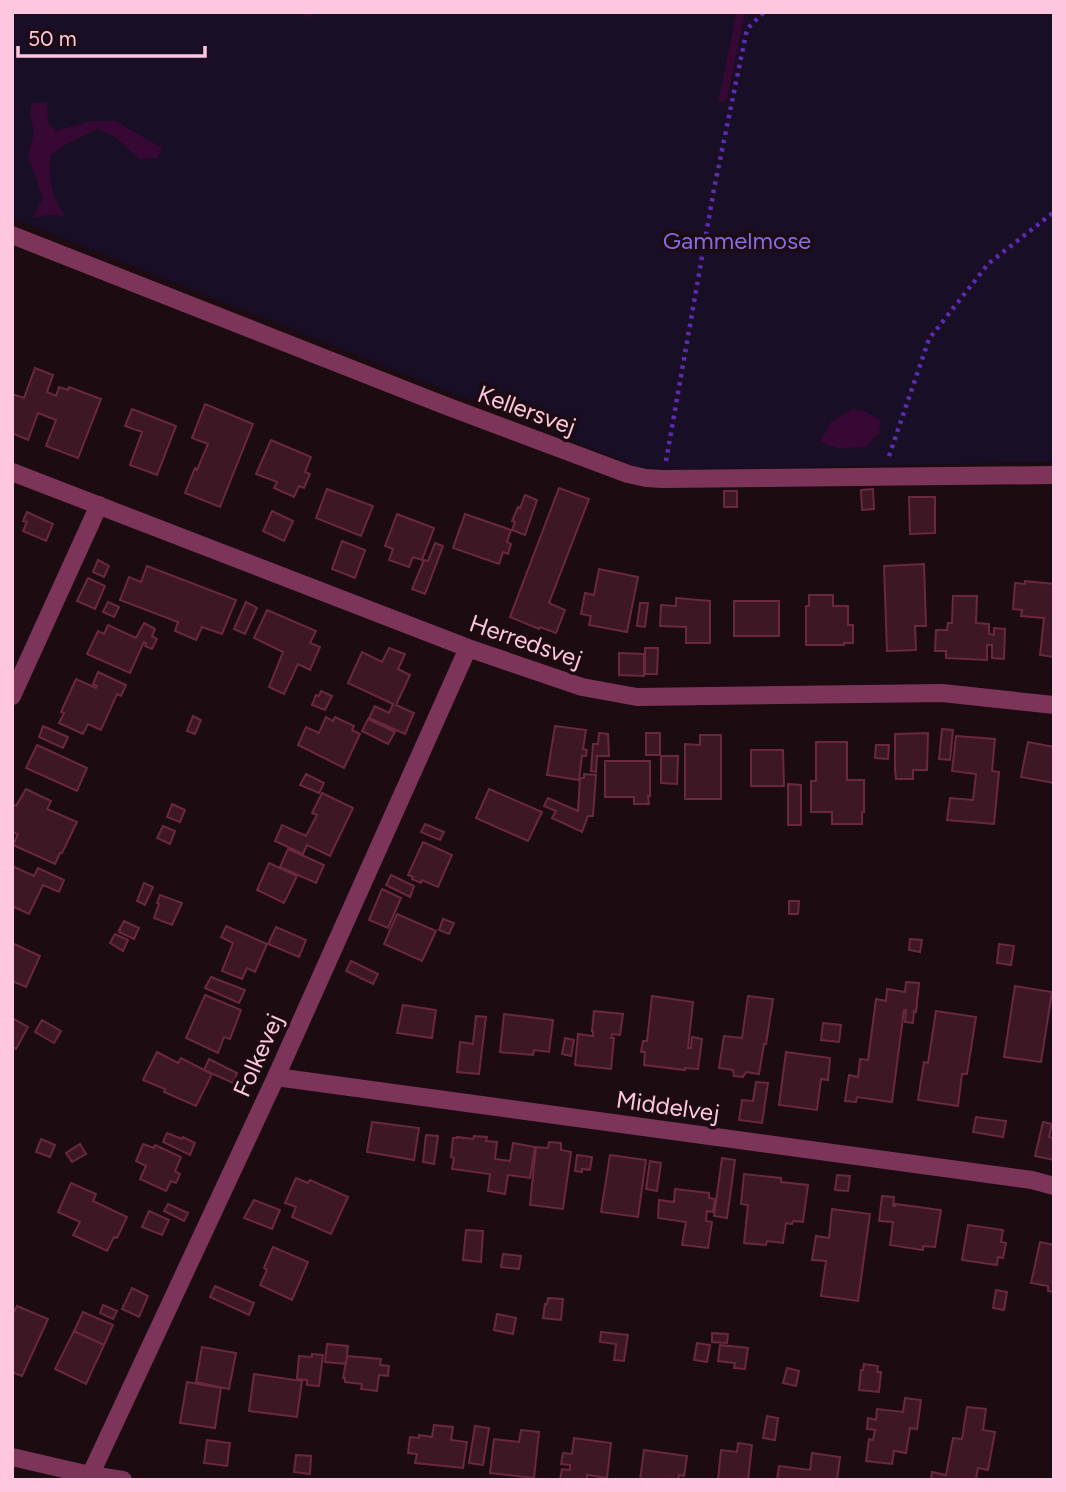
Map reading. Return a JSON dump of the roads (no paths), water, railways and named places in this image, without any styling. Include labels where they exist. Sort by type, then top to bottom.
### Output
[{"type":"street","name":"Kellersvej","points":[[12,235],[628,474],[663,479],[1054,475]]},
{"type":"street","name":"Herredsvej","points":[[12,472],[468,648],[582,687],[637,697],[942,693],[1054,705]]},
{"type":"street","points":[[12,696],[99,505]]},
{"type":"street","name":"Folkevej","points":[[89,1478],[276,1077],[468,648]]},
{"type":"street","name":"Middelvej","points":[[276,1077],[1032,1180],[1054,1186]]},
{"type":"street","points":[[12,1457],[89,1478],[123,1480]]},
{"type":"waterway","points":[[723,98],[741,12]]},
{"type":"park label","name":"Gammelmose","points":[[737,240]]}]
